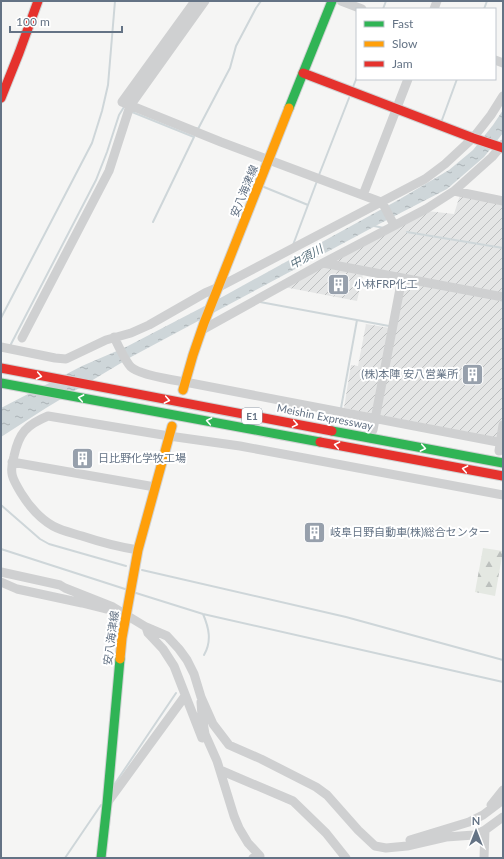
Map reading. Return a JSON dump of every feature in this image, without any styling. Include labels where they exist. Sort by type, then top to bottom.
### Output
[{"type":"main road","points":[[1,98],[38,1]]},
{"type":"main road","name":"安八海津線","points":[[184,386],[203,327],[332,1]]},
{"type":"main road","points":[[303,73],[501,147]]},
{"type":"main road","name":"Meishin Expressway","points":[[1,368],[503,463]]},
{"type":"main road","name":"E1","points":[[1,383],[503,476]]},
{"type":"main road","name":"安八海津線","points":[[100,858],[107,804],[119,667],[126,615],[138,550],[172,426]]},
{"type":"street","points":[[195,1],[122,102],[382,203],[393,223]]},
{"type":"street","points":[[22,338],[109,170],[130,106],[205,1]]},
{"type":"street","points":[[341,1],[359,8]]},
{"type":"street","points":[[363,195],[408,80]]},
{"type":"street","points":[[1,347],[66,359],[106,340],[116,340],[149,325],[205,293],[218,289],[425,179],[445,164],[474,138],[503,96]]},
{"type":"street","points":[[203,327],[426,210],[454,191],[501,147]]},
{"type":"street","points":[[454,191],[503,201]]},
{"type":"street","points":[[323,263],[503,297]]},
{"type":"street","points":[[373,430],[402,278]]},
{"type":"street","points":[[116,340],[130,366],[134,370],[184,386],[375,418],[500,445],[503,425]]},
{"type":"street","points":[[138,550],[116,546],[62,530],[44,520],[34,510],[15,483],[11,469],[20,436],[27,428],[36,421],[48,416],[240,446],[503,495]]},
{"type":"street","points":[[240,446],[242,435]]},
{"type":"street","points":[[366,470],[368,458]]},
{"type":"street","points":[[12,462],[155,487]]},
{"type":"street","points":[[490,493],[493,482]]},
{"type":"street","points":[[1,572],[60,585],[113,607],[146,627],[167,636],[187,660],[194,674],[201,697],[213,724],[229,745],[261,759],[316,787],[327,796],[375,846],[386,848],[407,846],[446,837],[474,834],[485,830],[503,817]]},
{"type":"street","points":[[1,582],[16,589],[82,603],[126,615]]},
{"type":"street","points":[[146,627],[148,632],[163,649],[174,666],[204,745],[218,766],[293,801],[326,833],[346,858]]},
{"type":"street","points":[[107,804],[186,696]]},
{"type":"street","points":[[201,697],[205,734],[218,766],[239,828],[248,843],[260,856],[253,858]]},
{"type":"street","points":[[483,815],[503,790]]},
{"type":"street","points":[[394,847],[415,838],[469,822],[483,815],[503,800]]},
{"type":"street","points":[[484,858],[485,830]]},
{"type":"shaded area","points":[[460,195],[503,204],[503,439],[344,408],[351,365],[358,366],[366,324],[390,328],[398,280],[363,274],[357,301],[284,287],[427,211],[454,214]]},
{"type":"green space","points":[[483,548],[503,551],[495,596],[475,592]]},
{"type":"water","name":"中須川","points":[[503,110],[503,133],[484,157],[447,189],[131,357],[1,437],[1,408],[82,366],[126,347],[224,296],[400,199],[449,170],[473,150]]},
{"type":"waterway","points":[[1,318],[92,143],[108,85],[115,1]]},
{"type":"waterway","points":[[196,128],[198,129],[230,68],[236,46],[261,1]]},
{"type":"waterway","points":[[383,8],[386,1]]},
{"type":"waterway","points":[[484,8],[487,1]]},
{"type":"waterway","points":[[353,87],[356,80]]},
{"type":"waterway","points":[[442,120],[457,80]]},
{"type":"waterway","points":[[319,175],[349,98]]},
{"type":"waterway","points":[[10,346],[96,180],[119,115],[124,107]]},
{"type":"waterway","points":[[132,112],[194,137],[153,222]]},
{"type":"waterway","points":[[308,205],[317,181]]},
{"type":"waterway","points":[[264,187],[308,205],[293,245]]},
{"type":"waterway","points":[[374,226],[384,228]]},
{"type":"waterway","points":[[407,232],[503,248]]},
{"type":"waterway","points":[[260,302],[389,326]]},
{"type":"waterway","points":[[341,408],[357,320]]},
{"type":"waterway","points":[[1,505],[40,539],[49,544],[126,566]]},
{"type":"waterway","points":[[1,549],[125,589]]},
{"type":"waterway","points":[[142,570],[346,617],[503,660]]},
{"type":"waterway","points":[[136,593],[203,614],[503,682]]},
{"type":"waterway","points":[[203,614],[209,634],[208,645],[204,655]]},
{"type":"waterway","points":[[114,785],[176,693]]},
{"type":"waterway","points":[[65,858],[101,805]]},
{"type":"traffic: fast","points":[[289,108],[332,1]]},
{"type":"traffic: fast","points":[[1,383],[320,442]]},
{"type":"traffic: fast","points":[[332,431],[503,463]]},
{"type":"traffic: fast","points":[[101,858],[120,659]]},
{"type":"traffic: slow","points":[[183,390],[204,323],[289,108]]},
{"type":"traffic: slow","points":[[120,659],[122,638],[138,550],[172,426]]},
{"type":"traffic: jam","points":[[1,98],[38,1]]},
{"type":"traffic: jam","points":[[303,73],[503,148]]},
{"type":"traffic: jam","points":[[1,368],[332,431]]},
{"type":"traffic: jam","points":[[320,442],[503,476]]},
{"type":"place","name":"小林FRP化工","points":[[338,284]]},
{"type":"place","name":"(株)本陣 安八営業所","points":[[473,374]]},
{"type":"place","name":"日比野化学牧工場","points":[[83,458]]},
{"type":"place","name":"岐阜日野自動車(株)総合センター","points":[[315,532]]}]
